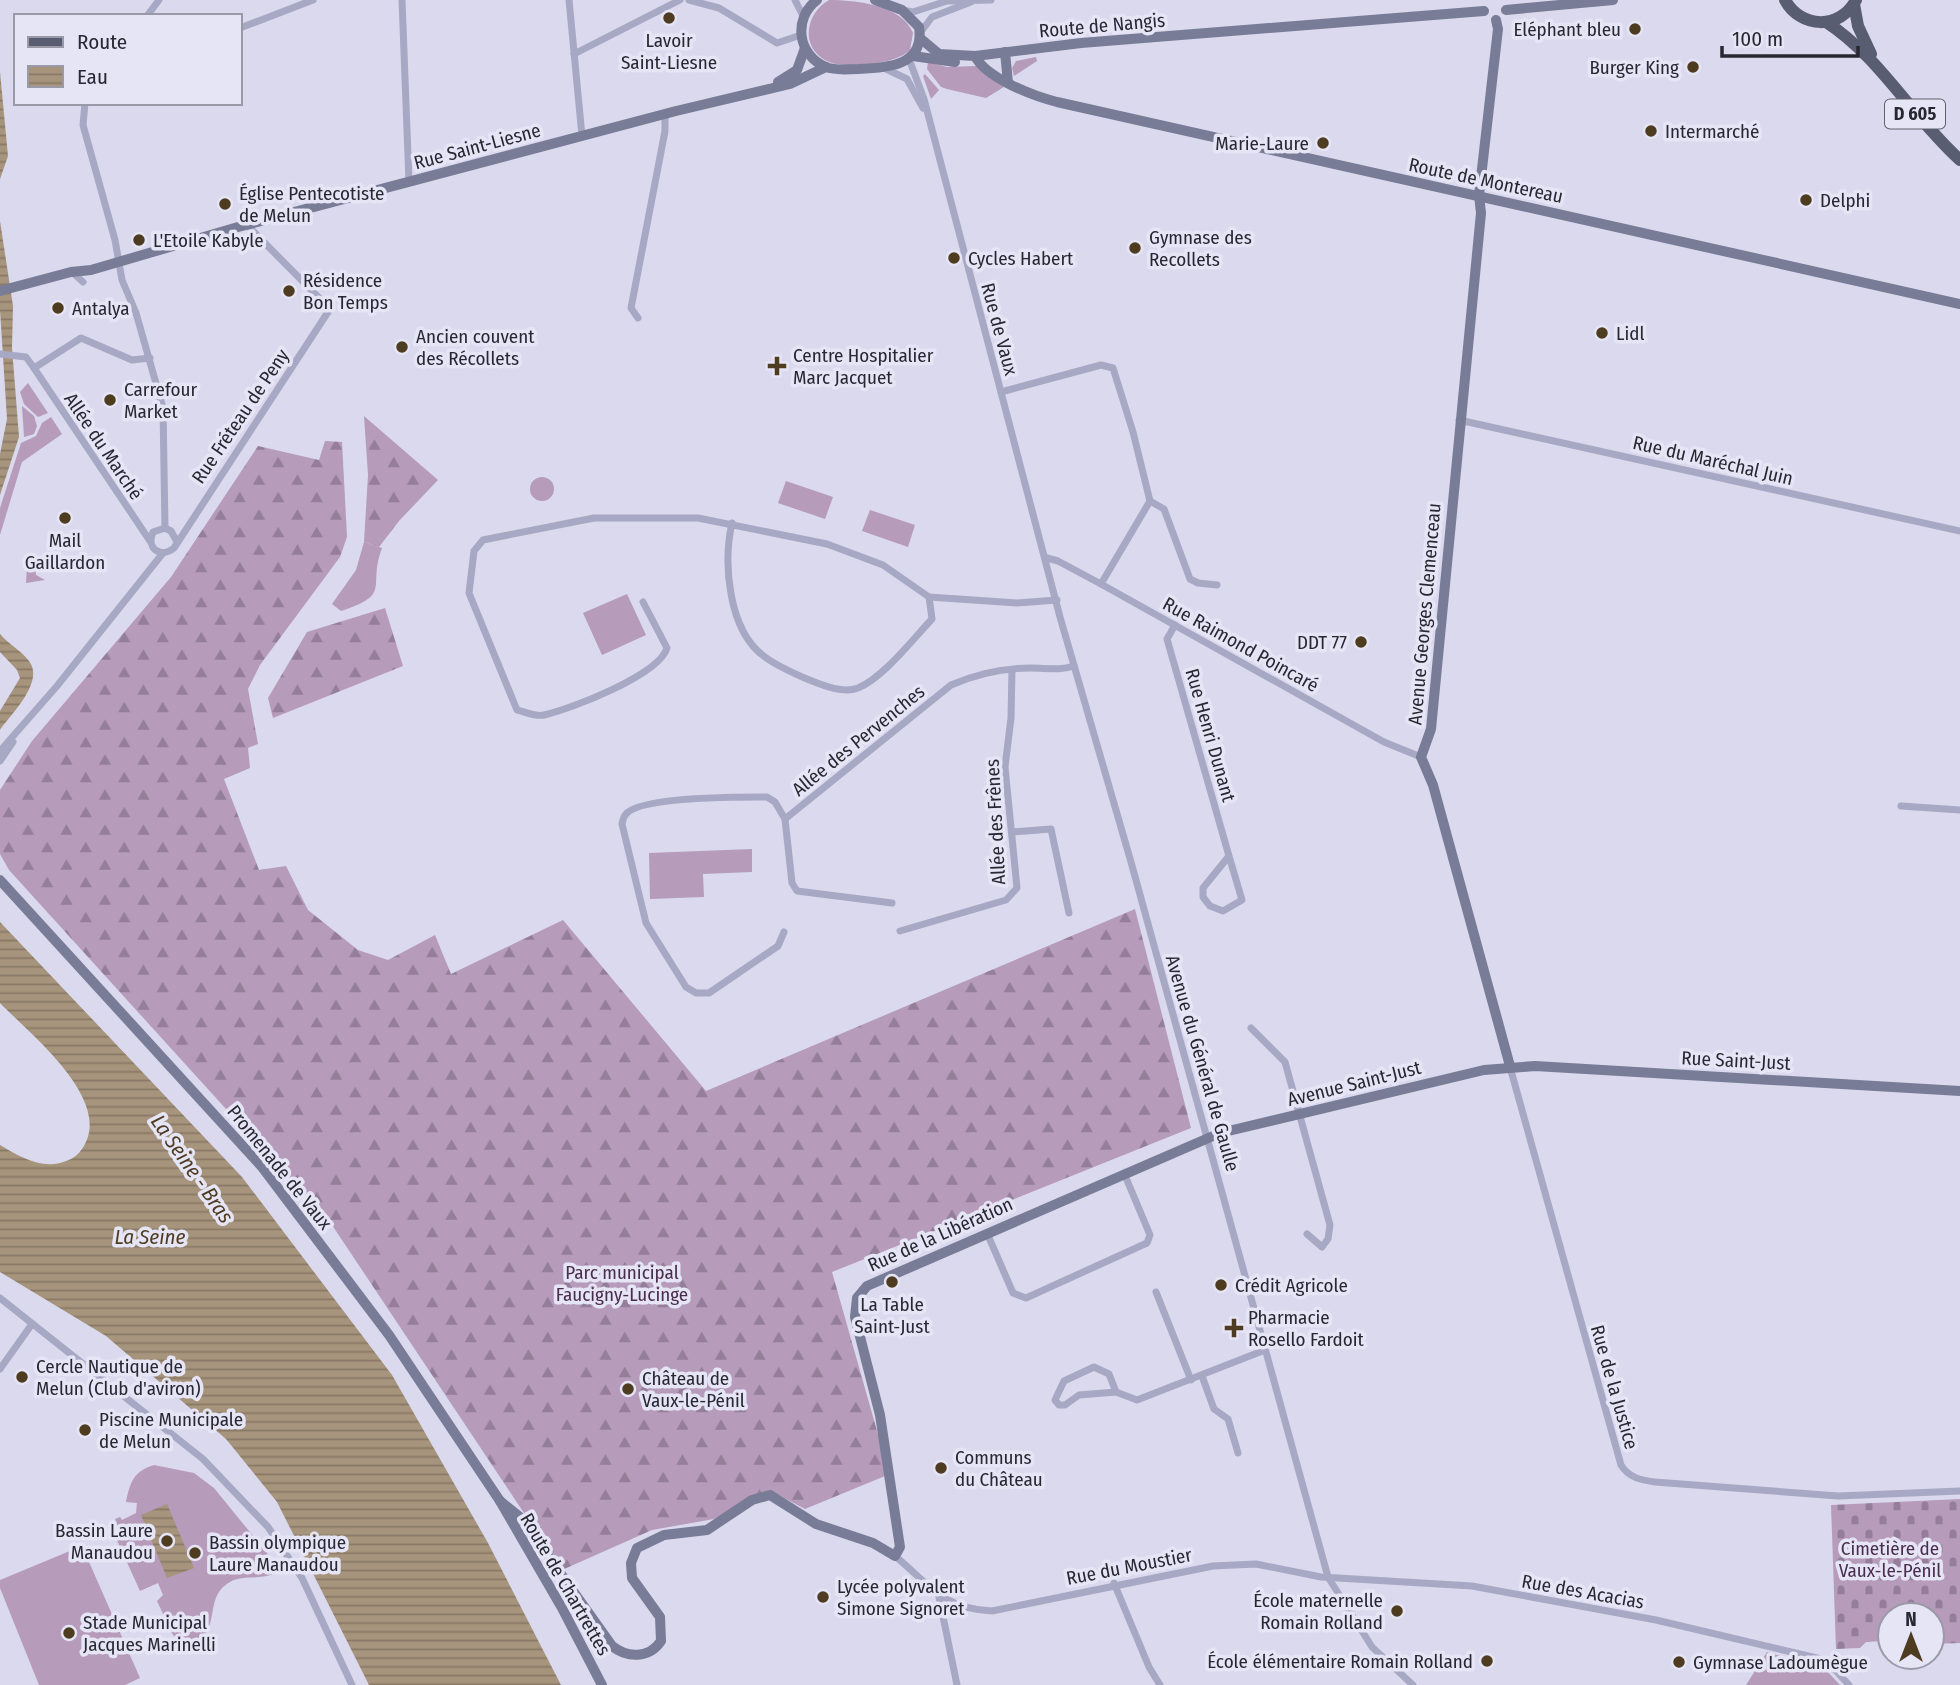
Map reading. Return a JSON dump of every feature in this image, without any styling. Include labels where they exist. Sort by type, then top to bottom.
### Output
[{"type":"main road","points":[[817,0],[803,16],[801,35],[805,48],[826,67],[840,70],[898,66],[911,58],[920,36],[916,22],[902,10],[883,1]]},
{"type":"main road","points":[[1486,5],[1488,17],[1496,20],[1502,18],[1504,5],[1613,0]]},
{"type":"main road","points":[[1784,1],[1805,19],[1826,22],[1842,17],[1855,2]]},
{"type":"main road","name":"D 605","points":[[1855,2],[1858,26],[1875,65]]},
{"type":"main road","name":"Route de Nangis","points":[[920,36],[939,54],[975,55],[1486,5]]},
{"type":"main road","name":"Avenue Georges Clemenceau","points":[[1421,757],[1431,729],[1480,213],[1479,195],[1498,29],[1496,20]]},
{"type":"main road","name":"D 605","points":[[1826,22],[1857,43],[1936,139],[1960,160]]},
{"type":"main road","name":"Rue Saint-Liesne","points":[[769,87],[797,70],[805,48]]},
{"type":"main road","points":[[1004,52],[1008,83]]},
{"type":"main road","name":"Route de Nangis","points":[[911,58],[951,62],[975,55]]},
{"type":"main road","name":"Route de Montereau","points":[[975,55],[979,64],[1008,83],[1031,95],[1057,102],[1960,304]]},
{"type":"main road","name":"Rue Saint-Liesne","points":[[0,291],[118,262],[665,114],[796,82],[826,67]]},
{"type":"main road","points":[[1421,757],[1433,785],[1510,1066]]},
{"type":"main road","name":"Promenade de Vaux","points":[[0,880],[262,1167],[389,1335],[500,1501]]},
{"type":"main road","name":"Avenue Saint-Just","points":[[1207,1138],[1510,1066]]},
{"type":"main road","name":"Rue Saint-Just","points":[[1510,1066],[1960,1091]]},
{"type":"main road","name":"Rue de la Libération","points":[[895,1556],[900,1547],[880,1415],[855,1317],[857,1298],[872,1283],[1207,1138]]},
{"type":"main road","points":[[500,1501],[521,1518],[612,1646],[627,1654],[652,1650],[663,1633],[660,1617],[632,1578],[631,1563],[638,1548],[654,1538],[707,1530],[752,1500],[770,1495],[778,1498],[816,1524],[873,1543],[895,1556]]},
{"type":"main road","name":"Route de Chartrettes","points":[[500,1501],[562,1608],[602,1685]]},
{"type":"street","points":[[242,27],[313,0]]},
{"type":"street","points":[[402,0],[409,182]]},
{"type":"street","points":[[569,0],[582,136]]},
{"type":"street","points":[[574,54],[680,0]]},
{"type":"street","points":[[690,0],[719,8],[777,43],[801,35]]},
{"type":"street","points":[[795,0],[803,16]]},
{"type":"street","points":[[902,10],[913,12],[947,1],[991,0]]},
{"type":"street","points":[[920,36],[932,17],[971,2]]},
{"type":"street","name":"Rue de Vaux","points":[[911,58],[1047,558]]},
{"type":"street","name":"Rue de Vaux","points":[[882,68],[907,79],[923,108]]},
{"type":"street","points":[[85,105],[83,125],[118,262],[150,358],[163,408],[165,528]]},
{"type":"street","points":[[638,318],[631,308],[666,131],[665,114]]},
{"type":"street","name":"Rue Fréteau de Peny","points":[[176,540],[330,309],[247,225]]},
{"type":"street","points":[[72,272],[83,282]]},
{"type":"street","points":[[0,354],[26,357],[34,368],[81,338],[141,360],[150,358]]},
{"type":"street","points":[[1001,392],[1101,365],[1113,368],[1133,432],[1150,501],[1101,584]]},
{"type":"street","name":"Allée du Marché","points":[[34,368],[150,541]]},
{"type":"street","name":"Rue du Maréchal Juin","points":[[1459,419],[1960,531]]},
{"type":"street","points":[[1150,501],[1164,509],[1190,579],[1198,583],[1217,585]]},
{"type":"street","points":[[643,602],[667,648],[655,666],[571,707],[541,716],[517,710],[469,593],[474,551],[483,540],[594,518],[698,517],[839,548],[883,565],[929,597],[1017,603],[1057,600]]},
{"type":"street","points":[[732,523],[727,544],[729,587],[733,606],[752,644],[763,656],[825,686],[848,690],[860,687],[874,677],[932,619],[929,597]]},
{"type":"street","points":[[0,751],[163,554],[174,548],[174,533],[165,528],[153,532],[150,541],[155,551],[163,554]]},
{"type":"street","name":"Rue Raimond Poincaré","points":[[1047,558],[1101,584],[1384,742],[1421,757]]},
{"type":"street","name":"Avenue du Général de Gaulle","points":[[1047,558],[1074,666],[1328,1577],[1372,1647],[1413,1685]]},
{"type":"street","name":"Rue Henri Dunant","points":[[1175,625],[1167,639],[1242,900],[1223,911],[1210,906],[1203,897],[1203,888],[1229,856]]},
{"type":"street","name":"Allée des Pervenches","points":[[892,903],[797,891],[792,883],[785,819],[951,685],[979,673],[1062,670],[1074,666]]},
{"type":"street","name":"Allée des Frênes","points":[[900,931],[1006,900],[1015,894],[1017,883],[1013,832],[1005,767],[1011,718],[1012,670]]},
{"type":"street","points":[[0,761],[35,710]]},
{"type":"street","points":[[784,932],[778,946],[709,993],[696,993],[686,987],[646,923],[622,824],[626,814],[638,806],[703,797],[767,797],[775,802],[785,819]]},
{"type":"street","points":[[1901,806],[1960,810]]},
{"type":"street","points":[[1013,832],[1051,829],[1069,913]]},
{"type":"street","points":[[1251,1028],[1285,1062],[1331,1224],[1328,1239],[1322,1247],[1307,1234]]},
{"type":"street","name":"Rue de la Justice","points":[[1510,1066],[1621,1465],[1626,1472],[1634,1478],[1655,1482],[1838,1496],[1960,1491]]},
{"type":"street","points":[[987,1233],[1013,1293],[1026,1298],[1147,1243],[1150,1235],[1124,1173]]},
{"type":"street","points":[[1156,1292],[1191,1380]]},
{"type":"street","points":[[0,1298],[203,1459],[268,1527],[303,1578],[352,1685]]},
{"type":"street","points":[[0,1369],[32,1324]]},
{"type":"street","points":[[1116,1392],[1109,1374],[1094,1367],[1064,1381],[1055,1400],[1059,1405],[1065,1405],[1079,1395],[1116,1392],[1128,1399],[1147,1399],[1265,1350]]},
{"type":"street","points":[[1202,1376],[1214,1409],[1228,1419],[1238,1452]]},
{"type":"street","points":[[895,1556],[939,1597],[957,1685]]},
{"type":"street","name":"Rue du Moustier","points":[[939,1597],[961,1606],[992,1611],[1114,1584],[1234,1564],[1256,1564],[1328,1577]]},
{"type":"street","name":"Rue des Acacias","points":[[1328,1577],[1472,1586],[1709,1631],[1828,1662],[1849,1685]]},
{"type":"street","points":[[1114,1584],[1149,1667],[1160,1685]]},
{"type":"green space","points":[[829,0],[865,3],[899,16],[913,33],[910,50],[894,59],[870,64],[845,65],[827,61],[812,47],[809,30],[815,13]]},
{"type":"green space","points":[[1036,57],[1037,61],[1014,76],[1012,68],[1016,61]]},
{"type":"green space","points":[[928,62],[947,67],[977,66],[1004,87],[986,98],[947,89],[941,87],[927,69]]},
{"type":"green space","points":[[925,74],[939,90],[931,99],[923,76]]},
{"type":"green space","points":[[28,383],[48,413],[38,417],[24,404],[20,392]]},
{"type":"green space","points":[[22,406],[34,416],[37,426],[34,434],[24,437]]},
{"type":"green space","points":[[364,416],[438,480],[399,521],[379,547],[364,542],[368,475]]},
{"type":"green space","points":[[51,417],[62,434],[22,462],[0,535],[0,508],[21,443],[36,436],[42,423]]},
{"type":"green space","name":"Parc municipal Faucigny-Lucinge","points":[[325,441],[342,442],[347,537],[340,557],[260,665],[248,689],[258,744],[248,748],[250,768],[224,779],[259,870],[286,866],[308,910],[358,950],[388,960],[435,935],[451,974],[563,920],[706,1091],[1135,909],[1191,1128],[832,1272],[881,1445],[885,1476],[805,1509],[771,1491],[714,1519],[652,1530],[562,1570],[334,1228],[9,870],[0,854],[0,790],[32,741],[171,577],[258,446],[319,460]]},
{"type":"green space","points":[[542,477],[553,484],[554,489],[547,500],[542,501],[531,494],[530,489],[537,478]]},
{"type":"green space","points":[[786,481],[833,497],[825,519],[778,503]]},
{"type":"green space","points":[[870,510],[915,525],[908,547],[862,531]]},
{"type":"green space","points":[[364,542],[382,548],[373,594],[367,600],[341,611],[332,604],[356,570]]},
{"type":"green space","points":[[27,563],[35,566],[36,575],[45,580],[26,583]]},
{"type":"green space","points":[[627,594],[646,635],[602,655],[583,613]]},
{"type":"green space","points":[[385,608],[403,666],[273,718],[268,698],[307,632]]},
{"type":"green space","points":[[752,849],[752,872],[703,874],[704,897],[650,899],[649,853]]},
{"type":"green space","name":"Bassin olympique Laure Manaudou","points":[[154,1465],[194,1473],[214,1488],[271,1558],[273,1574],[234,1580],[222,1589],[217,1596],[207,1632],[190,1650],[173,1635],[157,1601],[163,1595],[158,1583],[140,1591],[110,1525],[116,1522],[115,1519],[120,1517],[122,1520],[136,1513],[137,1503],[126,1502],[129,1489],[137,1474]]},
{"type":"green space","name":"Cimetière de Vaux-le-Pénil","points":[[1960,1499],[1960,1643],[1946,1644],[1946,1601],[1876,1601],[1876,1641],[1866,1642],[1860,1648],[1836,1649],[1831,1505]]},
{"type":"green space","name":"Stade Municipal Jacques Marinelli","points":[[82,1546],[140,1678],[125,1685],[39,1685],[0,1588],[0,1580]]},
{"type":"green space","points":[[1767,1652],[1826,1670],[1840,1685],[1746,1685]]},
{"type":"water","points":[[0,72],[8,156],[0,179]]},
{"type":"water","points":[[0,221],[13,306],[12,348],[19,437],[0,495],[0,454],[7,419],[0,310]]},
{"type":"water","points":[[0,634],[29,661],[33,678],[25,697],[0,730],[0,711],[20,678],[17,670],[0,652]]},
{"type":"water","name":"La Seine","points":[[0,922],[242,1177],[392,1375],[488,1543],[561,1685],[369,1685],[277,1502],[226,1439],[106,1336],[0,1272],[0,1145],[34,1162],[61,1163],[81,1151],[90,1126],[86,1106],[63,1067],[0,1003]]},
{"type":"water","name":"Bassin Laure Manaudou","points":[[167,1504],[194,1568],[167,1578],[141,1515]]},
{"type":"place","name":"Lavoir Saint-Liesne","points":[[669,18]]},
{"type":"place","name":"Eléphant bleu","points":[[1635,29]]},
{"type":"place","name":"Burger King","points":[[1693,67]]},
{"type":"place","name":"Intermarché","points":[[1651,131]]},
{"type":"place","name":"Marie-Laure","points":[[1323,143]]},
{"type":"place","name":"Delphi","points":[[1806,200]]},
{"type":"place","name":"Église Pentecotiste de Melun","points":[[225,204]]},
{"type":"place","name":"L'Etoile Kabyle","points":[[139,240]]},
{"type":"place","name":"Gymnase des Recollets","points":[[1135,248]]},
{"type":"place","name":"Cycles Habert","points":[[954,258]]},
{"type":"place","name":"Résidence Bon Temps","points":[[289,291]]},
{"type":"place","name":"Antalya","points":[[58,308]]},
{"type":"place","name":"Lidl","points":[[1602,333]]},
{"type":"place","name":"Ancien couvent des Récollets","points":[[402,347]]},
{"type":"place","name":"Centre Hospitalier Marc Jacquet","points":[[777,366]]},
{"type":"place","name":"Carrefour Market","points":[[110,400]]},
{"type":"place","name":"Mail Gaillardon","points":[[65,518]]},
{"type":"place","name":"DDT 77","points":[[1361,642]]},
{"type":"place","name":"La Table Saint-Just","points":[[892,1282]]},
{"type":"place","name":"Crédit Agricole","points":[[1221,1285]]},
{"type":"place","name":"Pharmacie Rosello Fardoit","points":[[1234,1328]]},
{"type":"place","name":"Cercle Nautique de Melun (Club d'aviron)","points":[[22,1377]]},
{"type":"place","name":"Château de Vaux-le-Pénil","points":[[628,1389]]},
{"type":"place","name":"Piscine Municipale de Melun","points":[[85,1430]]},
{"type":"place","name":"Communs du Château","points":[[941,1468]]},
{"type":"place","name":"Bassin Laure Manaudou","points":[[167,1541]]},
{"type":"place","name":"Bassin olympique Laure Manaudou","points":[[195,1553]]},
{"type":"place","name":"Lycée polyvalent Simone Signoret","points":[[823,1597]]},
{"type":"place","name":"École maternelle Romain Rolland","points":[[1397,1611]]},
{"type":"place","name":"Stade Municipal Jacques Marinelli","points":[[69,1633]]},
{"type":"place","name":"École élémentaire Romain Rolland","points":[[1487,1661]]},
{"type":"place","name":"Gymnase Ladoumègue","points":[[1679,1662]]},
{"type":"water label","name":"La Seine - Bras","points":[[192,1169]]}]
